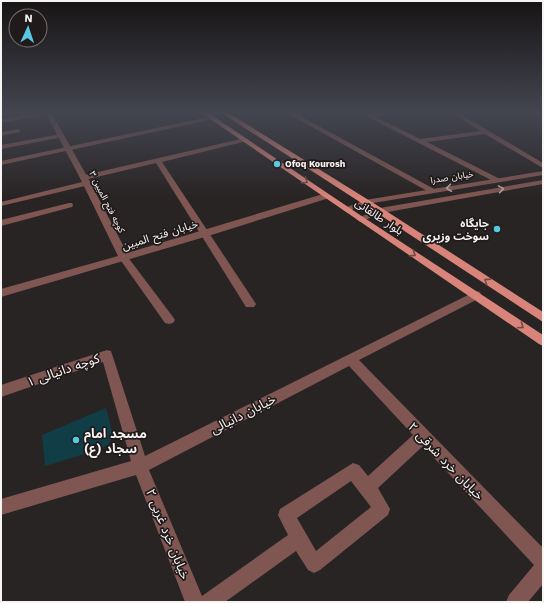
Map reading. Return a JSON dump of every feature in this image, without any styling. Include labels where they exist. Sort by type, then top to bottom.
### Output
[{"type":"main road","name":"بلوار طالقانی","points":[[245,140],[543,341]]},
{"type":"main road","name":"بلوار طالقانی","points":[[267,140],[380,211],[543,318]]},
{"type":"street","points":[[1,147],[38,140]]},
{"type":"street","name":"کوچه فتح المبین ۳","points":[[63,140],[124,258],[169,320]]},
{"type":"street","points":[[1,163],[113,140]]},
{"type":"street","points":[[1,204],[157,160],[244,140]]},
{"type":"street","points":[[340,140],[432,190]]},
{"type":"street","points":[[420,141],[426,140]]},
{"type":"street","points":[[500,140],[543,166]]},
{"type":"street","points":[[420,141],[498,180]]},
{"type":"street","points":[[157,160],[250,304]]},
{"type":"street","name":"خیابان صدرا","points":[[346,209],[365,202],[543,173]]},
{"type":"street","name":"خیابان صدرا","points":[[360,219],[380,211],[543,182]]},
{"type":"street","points":[[468,185],[478,193]]},
{"type":"street","name":"خیابان فتح المبین","points":[[1,293],[205,234],[326,196]]},
{"type":"street","points":[[1,223],[69,205]]},
{"type":"street","name":"خیابان دانیالی","points":[[1,507],[140,466],[476,295]]},
{"type":"street","name":"کوچه دانیالی ۱","points":[[1,391],[106,355],[140,466]]},
{"type":"street","name":"خیابان خرد شرقی ۲","points":[[350,359],[543,561]]},
{"type":"street","points":[[367,487],[423,436]]},
{"type":"street","name":"خیابان خرد غربی ۲","points":[[140,466],[195,602]]},
{"type":"street","points":[[353,471],[367,487],[382,509],[314,564],[286,515],[353,471]]},
{"type":"street","points":[[209,602],[299,538]]},
{"type":"street","points":[[516,602],[543,569]]},
{"type":"building","name":"مسجد امام سجاد (ع)","points":[[106,408],[113,435],[108,445],[91,452],[45,466],[42,435]]},
{"type":"place","name":"Ofoq Kourosh","points":[[277,164]]},
{"type":"place","name":"جایگاه سوخت وزیری","points":[[497,229]]},
{"type":"place","name":"مسجد امام سجاد (ع)","points":[[76,440]]}]
